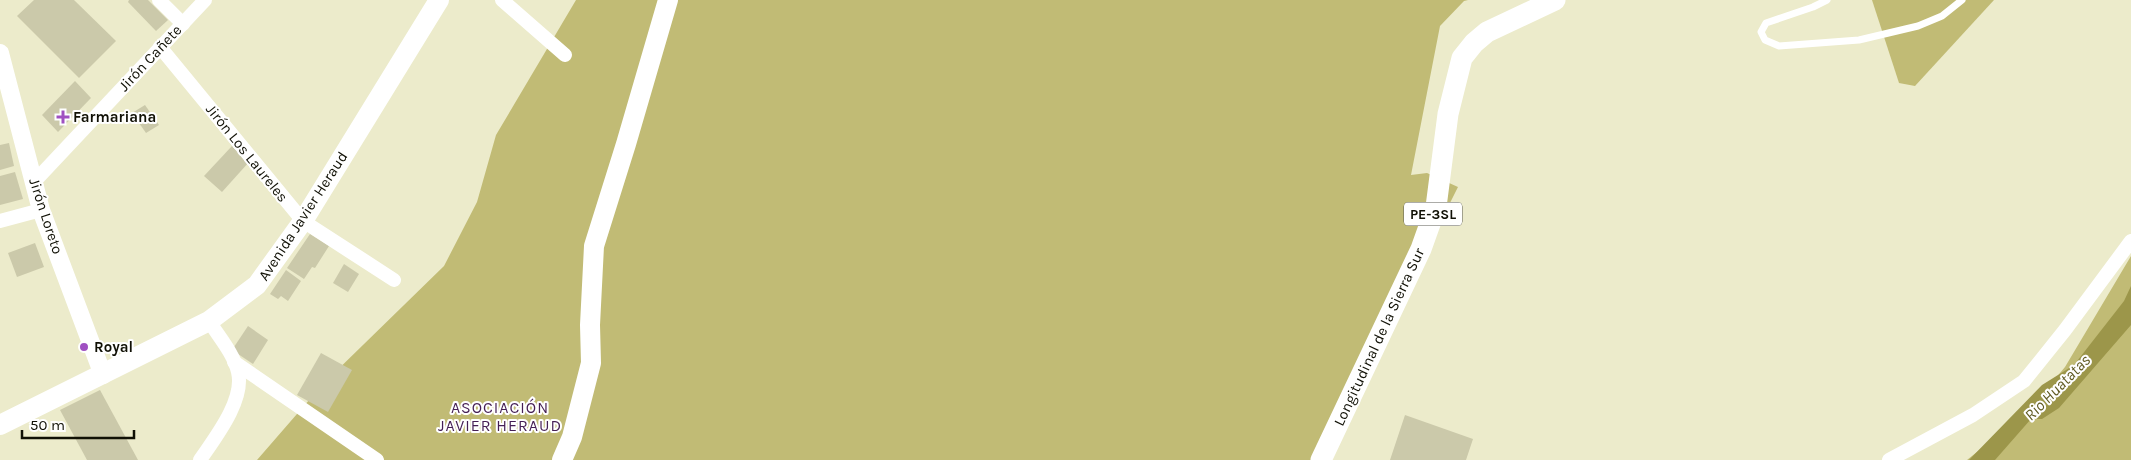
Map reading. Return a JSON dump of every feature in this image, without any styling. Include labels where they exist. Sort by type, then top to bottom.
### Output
[{"type":"main road","name":"Avenida Javier Heraud","points":[[0,425],[209,321],[257,285],[303,221],[440,0]]},
{"type":"main road","points":[[562,460],[572,437],[591,362],[594,246],[668,0]]},
{"type":"main road","name":"Longitudinal de la Sierra Sur","points":[[1321,460],[1421,249],[1436,207],[1448,114],[1462,58],[1474,43],[1487,32],[1555,0]]},
{"type":"street","points":[[159,0],[183,24]]},
{"type":"street","name":"Jirón Cañete","points":[[34,182],[205,0]]},
{"type":"street","points":[[502,0],[566,55]]},
{"type":"street","name":"Jirón Los Laureles","points":[[160,47],[303,221],[394,280]]},
{"type":"street","name":"Jirón Loreto","points":[[0,53],[41,210],[103,375]]},
{"type":"street","points":[[0,221],[41,210]]},
{"type":"street","points":[[1889,460],[1973,415],[2024,381],[2131,242]]},
{"type":"street","points":[[200,460],[220,430],[237,398],[239,374],[234,362],[209,321]]},
{"type":"street","points":[[234,362],[378,460]]},
{"type":"lane","points":[[1827,0],[1813,7],[1766,23],[1761,32],[1765,40],[1779,46],[1859,40],[1918,26],[1942,16],[1962,0]]},
{"type":"shaded area","points":[[576,0],[1468,0],[1464,1],[1440,26],[1411,175],[1427,173],[1458,187],[1321,460],[257,460],[323,384],[444,266],[477,202],[496,135]]},
{"type":"shaded area","points":[[1872,0],[1994,0],[1915,86],[1899,83]]},
{"type":"shaded area","points":[[2131,256],[2131,460],[1967,460],[2029,410],[2065,367]]},
{"type":"water","name":"Rio Huatatas","points":[[2131,286],[2131,325],[2059,408],[2042,419],[2031,419],[1995,460],[1969,460],[2042,385],[2074,365],[2124,301]]},
{"type":"building","points":[[34,0],[74,0],[116,41],[79,78],[17,16]]},
{"type":"building","points":[[129,0],[148,0],[168,20],[156,31],[128,2]]},
{"type":"building","points":[[75,81],[91,98],[58,132],[42,115]]},
{"type":"building","points":[[145,105],[159,125],[146,133],[132,113]]},
{"type":"building","points":[[9,143],[14,166],[0,170],[0,145]]},
{"type":"building","points":[[232,146],[249,162],[222,192],[204,176]]},
{"type":"building","points":[[15,172],[23,199],[0,205],[0,176]]},
{"type":"building","points":[[310,234],[329,246],[315,268],[312,267],[304,279],[287,268]]},
{"type":"building","points":[[35,243],[44,267],[17,277],[8,253]]},
{"type":"building","points":[[344,264],[359,274],[348,292],[333,283]]},
{"type":"building","points":[[286,270],[301,281],[288,301],[281,296],[278,299],[270,294]]},
{"type":"building","points":[[248,326],[268,340],[253,364],[232,350]]},
{"type":"building","points":[[321,353],[352,370],[328,412],[297,395]]},
{"type":"building","points":[[100,390],[138,460],[87,460],[60,410]]},
{"type":"building","points":[[1405,415],[1473,439],[1466,460],[1390,460]]},
{"type":"place","name":"Farmariana","points":[[63,117]]},
{"type":"place","name":"Royal","points":[[84,347]]},
{"type":"district","name":"ASOCIACIÓN JAVIER HERAUD","points":[[500,416]]}]
